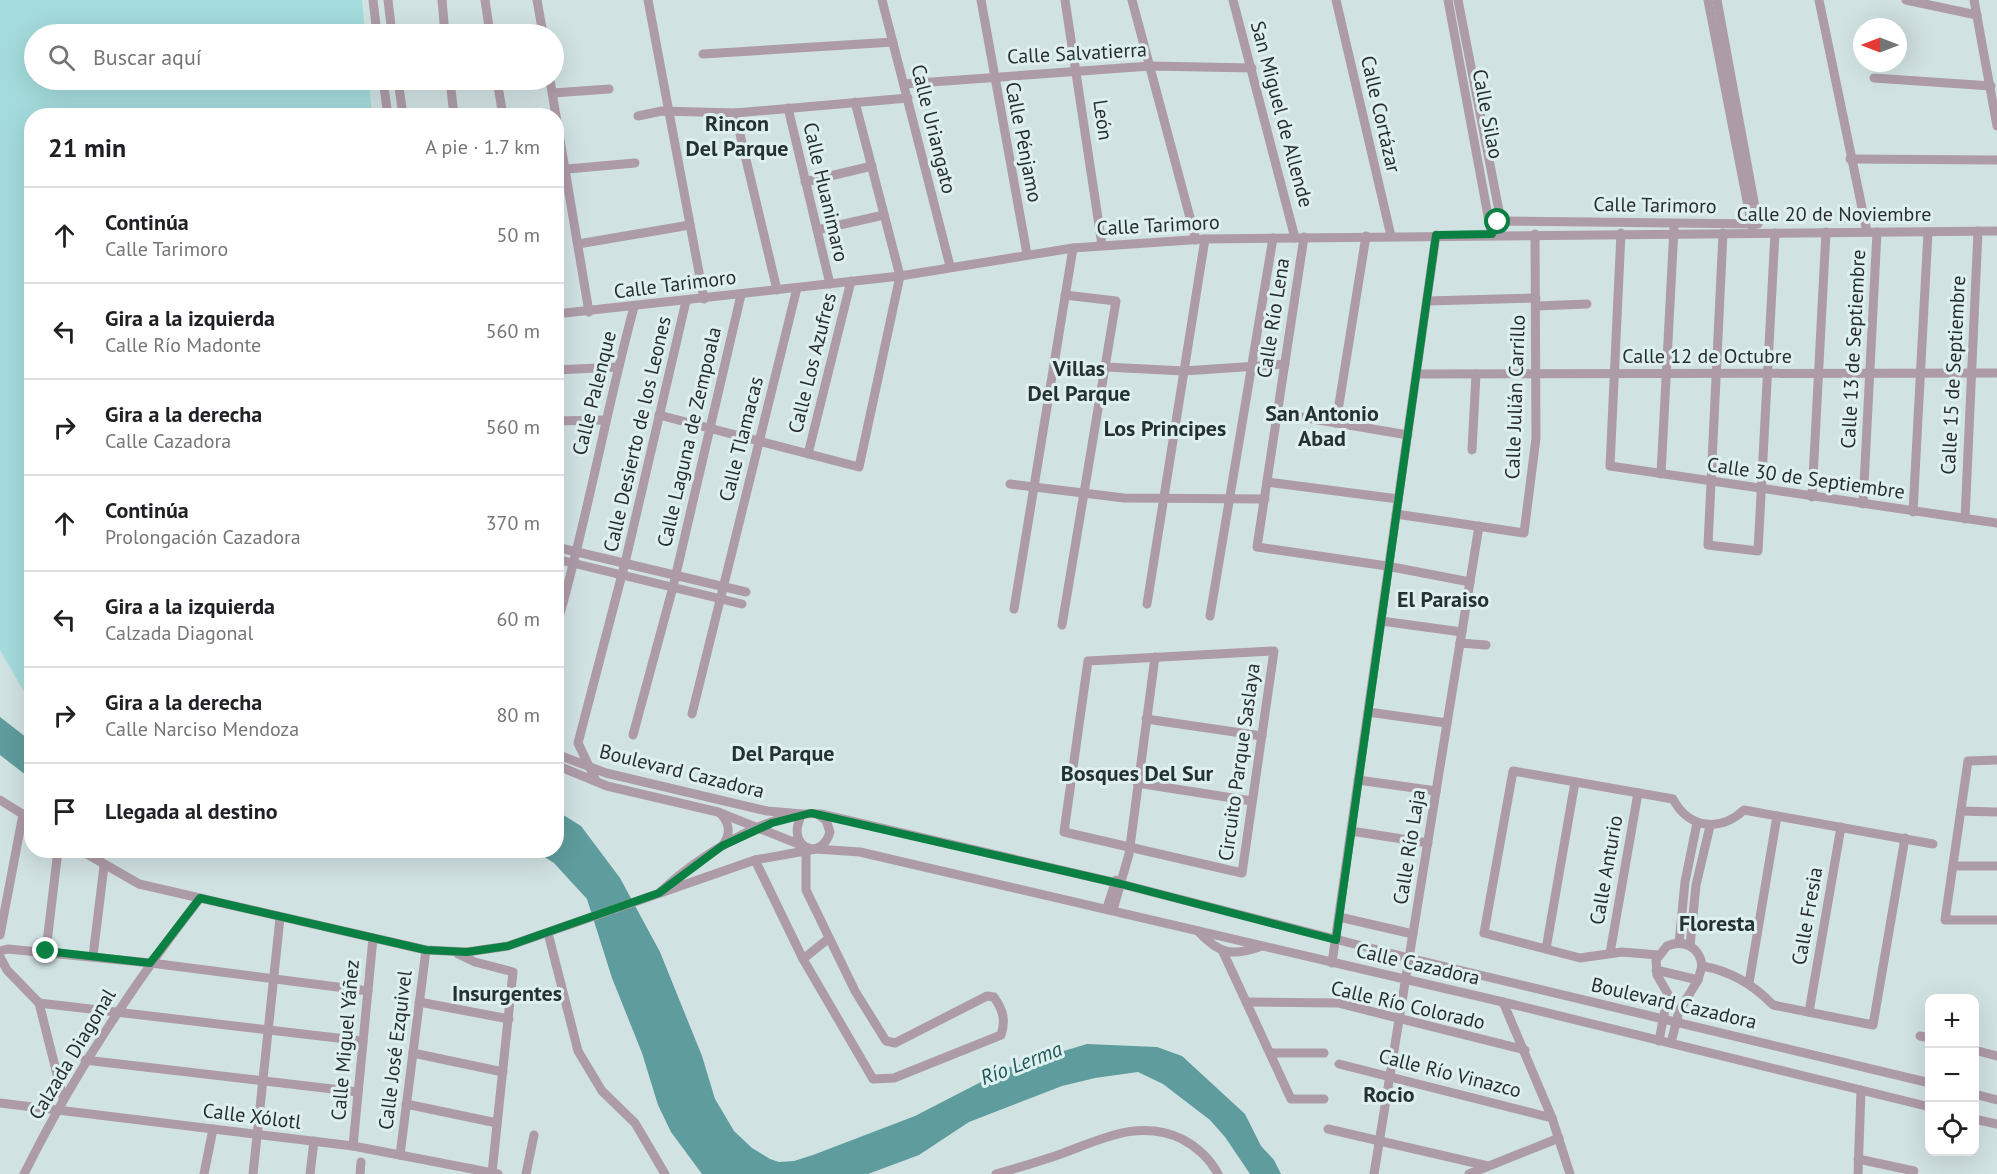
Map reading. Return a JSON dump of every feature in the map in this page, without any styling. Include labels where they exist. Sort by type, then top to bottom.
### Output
[{"type":"street","points":[[373,0],[376,24]]},
{"type":"street","points":[[388,0],[391,24]]},
{"type":"street","points":[[442,0],[444,24]]},
{"type":"street","points":[[485,0],[489,24]]},
{"type":"street","points":[[537,0],[541,24]]},
{"type":"street","points":[[648,0],[704,299]]},
{"type":"street","name":"Calle Uriangato","points":[[882,0],[950,266]]},
{"type":"street","name":"Calle Pénjamo","points":[[981,0],[1027,254]]},
{"type":"street","name":"León","points":[[1065,0],[1078,70],[1102,245]]},
{"type":"street","points":[[1132,0],[1200,239],[1184,371],[1147,604]]},
{"type":"street","name":"San Miguel de Allende","points":[[1233,0],[1300,238]]},
{"type":"street","name":"Calle Cortázar","points":[[1336,0],[1391,236]]},
{"type":"street","name":"Calle Silao","points":[[1448,0],[1492,234]]},
{"type":"street","name":"Calle Silao","points":[[1458,0],[1501,221]]},
{"type":"street","points":[[1708,0],[1755,228]]},
{"type":"street","points":[[1717,0],[1755,228]]},
{"type":"street","points":[[1819,0],[1850,159],[1867,232]]},
{"type":"street","points":[[1906,0],[1977,15]]},
{"type":"street","points":[[1974,0],[1997,126]]},
{"type":"street","points":[[703,54],[893,42]]},
{"type":"street","name":"Calle Salvatierra","points":[[904,84],[1150,66],[1252,68]]},
{"type":"street","points":[[1874,78],[1991,86]]},
{"type":"street","points":[[553,93],[609,89]]},
{"type":"street","points":[[384,90],[387,108]]},
{"type":"street","points":[[399,90],[402,108]]},
{"type":"street","points":[[451,90],[453,108]]},
{"type":"street","points":[[499,90],[502,108]]},
{"type":"street","points":[[552,90],[555,108]]},
{"type":"street","points":[[638,116],[669,111],[735,112],[908,98]]},
{"type":"street","points":[[660,415],[859,467],[900,276],[855,102]]},
{"type":"street","name":"Calle Huanimaro","points":[[788,108],[830,284]]},
{"type":"street","points":[[735,112],[777,290]]},
{"type":"street","points":[[1850,159],[1997,160]]},
{"type":"street","points":[[564,169],[635,163]]},
{"type":"street","points":[[806,182],[872,166]]},
{"type":"street","points":[[564,182],[578,244],[589,312]]},
{"type":"street","points":[[817,230],[884,215]]},
{"type":"street","points":[[1492,234],[1495,225],[1501,221]]},
{"type":"street","name":"Calle Tarimoro","points":[[1501,221],[1674,223],[1755,228]]},
{"type":"street","points":[[1661,474],[1674,223]]},
{"type":"street","points":[[578,244],[690,225]]},
{"type":"street","name":"Calle 20 de Noviembre","points":[[1492,234],[1723,233],[1755,228],[1775,232],[1997,231]]},
{"type":"street","name":"Calle 15 de Septiembre","points":[[1965,519],[1978,231]]},
{"type":"street","points":[[1723,233],[1708,544],[1758,551],[1775,232]]},
{"type":"street","points":[[1812,496],[1826,232]]},
{"type":"street","name":"Calle 13 de Septiembre","points":[[1863,504],[1877,232]]},
{"type":"street","points":[[1913,512],[1928,232]]},
{"type":"street","name":"Calle Tarimoro","points":[[564,314],[900,276],[1027,254],[1102,245],[1200,239],[1492,234]]},
{"type":"street","name":"Calle Julián Carrillo","points":[[1479,526],[1524,533],[1535,448],[1535,234]]},
{"type":"street","points":[[1615,374],[1622,234]]},
{"type":"street","points":[[1332,963],[1436,235]]},
{"type":"street","points":[[1336,423],[1366,236]]},
{"type":"street","points":[[1210,616],[1273,238]]},
{"type":"street","name":"Calle Río Lena","points":[[1300,238],[1285,364],[1257,547],[1387,566]]},
{"type":"street","points":[[1014,609],[1073,248]]},
{"type":"street","name":"Calle Los Azufres","points":[[808,454],[851,281]]},
{"type":"street","name":"Calle Tlamacas","points":[[692,714],[796,288]]},
{"type":"street","name":"Calle Laguna de Zempoala","points":[[633,735],[676,575],[741,295]]},
{"type":"street","points":[[1062,625],[1116,301],[1065,295]]},
{"type":"street","name":"Calle Desierto de los Leones","points":[[596,782],[578,743],[625,563],[686,301]]},
{"type":"street","name":"Calle Julián Carrillo","points":[[1427,301],[1536,302]]},
{"type":"street","points":[[1536,302],[1587,304]]},
{"type":"street","name":"Calle Palenque","points":[[564,601],[578,552],[605,420],[634,307]]},
{"type":"street","points":[[1106,367],[1184,371],[1285,364]]},
{"type":"street","points":[[564,370],[618,367]]},
{"type":"street","name":"Calle 12 de Octubre","points":[[1416,374],[1997,373]]},
{"type":"street","points":[[1472,450],[1476,374]]},
{"type":"street","name":"Calle 30 de Septiembre","points":[[1615,374],[1610,466],[1997,523]]},
{"type":"street","points":[[1277,413],[1408,435]]},
{"type":"street","points":[[564,421],[605,420]]},
{"type":"street","points":[[1267,482],[1398,499]]},
{"type":"street","points":[[1010,484],[1085,495],[1163,500],[1265,499]]},
{"type":"street","points":[[1396,514],[1479,526]]},
{"type":"street","name":"Calle Río Laja","points":[[1374,1174],[1479,526]]},
{"type":"street","points":[[564,549],[746,592]]},
{"type":"street","points":[[564,561],[742,604]]},
{"type":"street","points":[[1387,566],[1470,582]]},
{"type":"street","points":[[1381,621],[1462,632]]},
{"type":"street","points":[[1460,643],[1486,645]]},
{"type":"street","name":"Circuito Parque Saslaya","points":[[1274,651],[1242,873],[1064,832],[1088,661],[1155,657],[1274,651]]},
{"type":"street","points":[[1110,909],[1128,846],[1155,657]]},
{"type":"street","points":[[1368,712],[1447,723]]},
{"type":"street","points":[[1146,719],[1262,736]]},
{"type":"street","name":"Boulevard Cazadora","points":[[564,757],[589,767],[767,811],[802,814]]},
{"type":"street","points":[[1997,760],[1968,761],[1945,920],[1997,920]]},
{"type":"street","name":"Boulevard Cazadora","points":[[564,768],[596,782],[718,812],[809,849]]},
{"type":"street","points":[[1658,955],[1610,953],[1580,958],[1484,933],[1513,771],[1673,799],[1679,809],[1697,823],[1710,826],[1723,824],[1744,810],[1934,844]]},
{"type":"street","points":[[1358,780],[1436,791]]},
{"type":"street","points":[[1546,949],[1575,782]]},
{"type":"street","points":[[1137,783],[1252,801]]},
{"type":"street","name":"Calle Anturio","points":[[1610,953],[1638,793]]},
{"type":"street","points":[[0,800],[22,814],[0,935]]},
{"type":"street","points":[[1961,811],[1997,812]]},
{"type":"street","points":[[718,812],[725,819],[729,828],[722,846]]},
{"type":"street","points":[[809,849],[825,843],[830,832],[826,820],[816,813]]},
{"type":"street","name":"Calle Cazadora","points":[[659,893],[722,846],[758,828],[802,814],[816,813],[1118,884],[1409,958]]},
{"type":"street","points":[[755,860],[803,959],[873,1079],[894,1078],[1001,1035],[1005,1024],[1001,1008],[994,997],[987,996],[895,1043],[886,1041],[828,939],[806,890],[809,849],[797,835],[802,814]]},
{"type":"street","points":[[1749,983],[1777,816]]},
{"type":"street","points":[[1679,943],[1685,882],[1697,823]]},
{"type":"street","points":[[1690,946],[1696,885],[1710,826]]},
{"type":"street","name":"Calle Fresia","points":[[1809,1012],[1841,827]]},
{"type":"street","points":[[1351,831],[1428,843]]},
{"type":"street","points":[[1702,966],[1726,972],[1749,983],[1773,1005],[1873,1025],[1905,838]]},
{"type":"street","name":"Calle Cazadora","points":[[659,893],[755,860],[809,849],[882,855],[1406,981],[1503,1002]]},
{"type":"street","points":[[46,951],[57,858]]},
{"type":"street","points":[[92,858],[139,884],[426,950],[452,951],[508,946],[659,893]]},
{"type":"street","points":[[93,956],[104,866]]},
{"type":"street","points":[[1953,866],[1997,866]]},
{"type":"street","name":"Calzada Diagonal","points":[[24,1174],[56,1110],[85,1060],[150,963],[200,898]]},
{"type":"street","points":[[1339,917],[1413,934]]},
{"type":"street","points":[[253,1174],[280,918]]},
{"type":"street","points":[[1198,930],[1223,952],[1291,1099],[1324,1099]]},
{"type":"street","points":[[548,933],[578,1051],[602,1091],[635,1123],[665,1174]]},
{"type":"street","name":"Calle Miguel Yáñez","points":[[353,1146],[373,938]]},
{"type":"street","points":[[803,959],[828,939]]},
{"type":"street","points":[[1659,1041],[1668,994],[1656,970],[1658,955],[1667,946],[1679,943],[1690,946],[1699,954],[1702,966],[1698,980],[1684,1000],[1671,1043]]},
{"type":"street","points":[[1223,952],[1243,953],[1262,946]]},
{"type":"street","points":[[0,951],[8,949],[46,951],[93,956],[368,991]]},
{"type":"street","name":"Calle José Ezquivel","points":[[400,1155],[426,950]]},
{"type":"street","points":[[452,951],[475,962],[513,972],[497,1123],[495,1174]]},
{"type":"street","points":[[0,957],[7,970],[39,1003],[63,1098]]},
{"type":"street","name":"Boulevard Cazadora","points":[[1409,958],[1925,1082]]},
{"type":"street","points":[[1656,970],[1698,980]]},
{"type":"street","points":[[419,1002],[509,1019]]},
{"type":"street","name":"Calle Río Colorado","points":[[1246,1002],[1338,1004],[1525,1050]]},
{"type":"street","points":[[1503,1002],[1552,1118],[1570,1174]]},
{"type":"street","name":"Boulevard Cazadora","points":[[1503,1002],[1925,1106]]},
{"type":"street","points":[[39,1003],[363,1041]]},
{"type":"street","points":[[1979,1051],[1997,1056]]},
{"type":"street","points":[[413,1053],[503,1072]]},
{"type":"street","points":[[1270,1053],[1324,1053]]},
{"type":"street","points":[[85,1060],[358,1092]]},
{"type":"street","name":"Calle Río Vinazco","points":[[1339,1064],[1552,1118]]},
{"type":"street","points":[[1858,1174],[1861,1090]]},
{"type":"street","points":[[1979,1095],[1997,1100]]},
{"type":"street","name":"Calle Xólotl","points":[[0,1103],[353,1146],[400,1155],[452,1170],[495,1174]]},
{"type":"street","points":[[406,1104],[497,1123]]},
{"type":"street","points":[[1979,1120],[1997,1124]]},
{"type":"street","points":[[204,1174],[213,1129]]},
{"type":"street","points":[[996,1174],[1058,1155],[1113,1134],[1141,1129],[1169,1133],[1194,1145],[1214,1165],[1218,1174]]},
{"type":"street","points":[[1328,1129],[1488,1166]]},
{"type":"street","points":[[526,1174],[534,1135]]},
{"type":"street","points":[[1469,1174],[1558,1138]]},
{"type":"street","points":[[310,1174],[314,1142]]},
{"type":"street","points":[[1858,1159],[1914,1171]]},
{"type":"street","points":[[360,1174],[361,1162]]},
{"type":"shaded area","points":[[0,0],[362,0],[364,24],[24,24],[24,90],[370,90],[371,108],[24,108],[24,692],[0,650]]},
{"type":"shaded area","points":[[0,717],[24,736],[24,774],[0,755]]},
{"type":"shaded area","points":[[564,815],[581,826],[620,878],[660,952],[702,1056],[715,1099],[734,1131],[752,1148],[770,1159],[779,1162],[794,1161],[813,1155],[915,1116],[1010,1067],[1087,1044],[1157,1047],[1182,1056],[1245,1114],[1261,1146],[1274,1160],[1281,1174],[1250,1174],[1225,1137],[1210,1120],[1163,1084],[1138,1072],[1095,1078],[1062,1086],[969,1122],[919,1155],[868,1174],[702,1174],[671,1132],[658,1105],[642,1053],[612,978],[587,899],[554,863],[546,858],[564,858]]},
{"type":"district","name":"Rincon Del Parque","points":[[737,136]]},
{"type":"district","name":"Villas Del Parque","points":[[1079,380]]},
{"type":"district","name":"San Antonio Abad","points":[[1322,426]]},
{"type":"district","name":"Los Principes","points":[[1165,428]]},
{"type":"district","name":"El Paraiso","points":[[1443,599]]},
{"type":"district","name":"Del Parque","points":[[783,753]]},
{"type":"district","name":"Bosques Del Sur","points":[[1137,773]]},
{"type":"district","name":"Floresta","points":[[1717,923]]},
{"type":"district","name":"Insurgentes","points":[[507,993]]},
{"type":"district","name":"Rocio","points":[[1389,1094]]},
{"type":"route","points":[[46,951],[150,963],[200,898],[426,950],[467,952],[508,946],[659,893],[722,846],[758,828],[805,813],[826,814],[1121,884],[1336,940],[1387,566],[1436,235],[1492,234],[1498,222]]},
{"type":"water label","name":"Río Lerma","points":[[1021,1063]]}]
